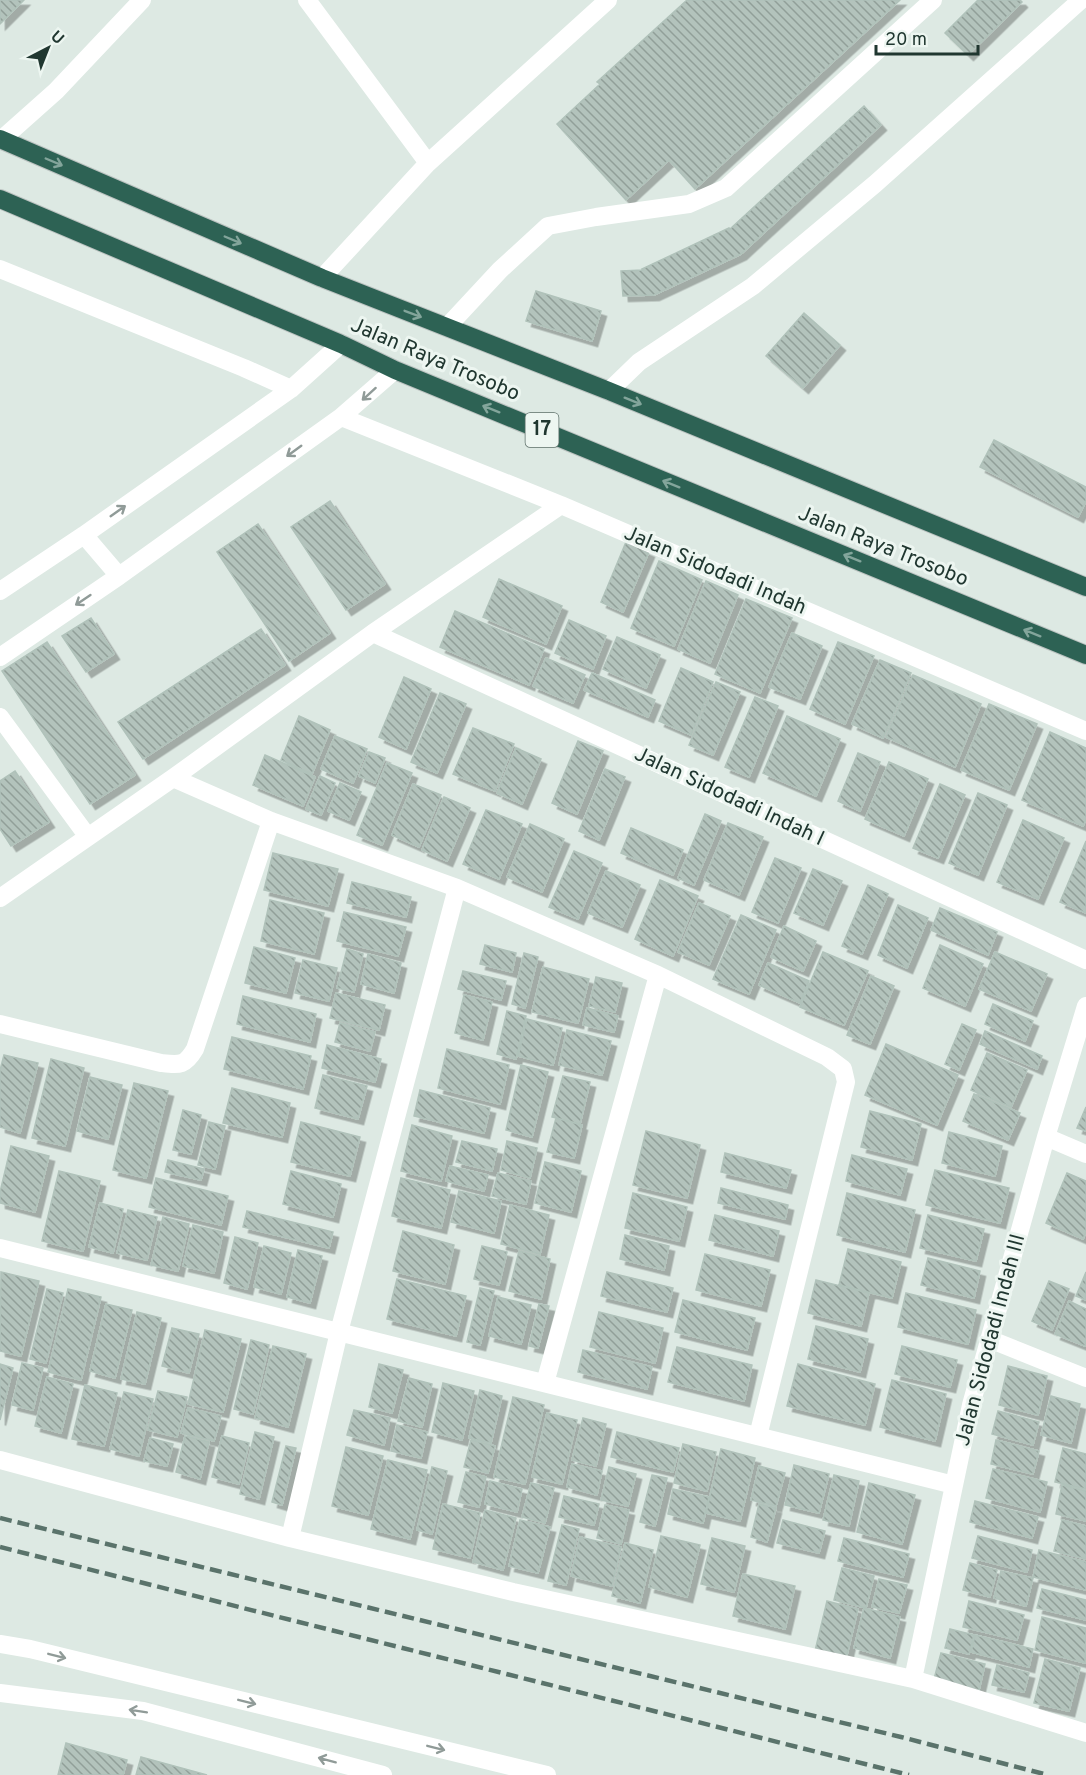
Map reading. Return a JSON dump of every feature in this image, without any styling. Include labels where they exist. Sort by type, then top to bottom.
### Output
[{"type":"highway","name":"Jalan Raya Trosobo","points":[[1,140],[322,278],[609,391],[1086,587]]},
{"type":"highway","name":"Jalan Raya Trosobo","points":[[0,199],[341,344],[395,370],[1086,655]]},
{"type":"street","points":[[1,140],[56,91],[142,0]]},
{"type":"street","points":[[307,0],[428,163]]},
{"type":"street","points":[[322,278],[428,163],[608,0]]},
{"type":"street","points":[[447,327],[500,270],[548,226],[689,204],[726,188],[933,0]]},
{"type":"street","points":[[609,391],[639,362],[753,286],[875,184],[1081,0]]},
{"type":"street","points":[[3,274],[244,368],[291,389]]},
{"type":"street","points":[[0,591],[84,535],[291,389],[341,344]]},
{"type":"street","points":[[0,657],[119,576],[342,417],[395,370]]},
{"type":"street","name":"Jalan Sidodadi Indah","points":[[342,417],[561,505],[1086,731]]},
{"type":"street","points":[[0,898],[173,778],[373,633],[561,505]]},
{"type":"street","points":[[84,535],[119,576]]},
{"type":"street","name":"Jalan Sidodadi Indah I","points":[[373,633],[1086,960]]},
{"type":"street","points":[[0,717],[88,837]]},
{"type":"street","points":[[173,778],[271,821],[457,888],[658,975],[827,1058],[843,1069],[846,1082],[758,1436]]},
{"type":"street","points":[[0,1024],[161,1063],[183,1064],[195,1049],[271,821]]},
{"type":"street","points":[[290,1538],[339,1332],[457,888]]},
{"type":"street","points":[[545,1383],[658,975]]},
{"type":"street","name":"Jalan Sidodadi Indah III","points":[[913,1679],[971,1405],[1046,1137],[1086,1006]]},
{"type":"street","points":[[1046,1137],[1086,1154]]},
{"type":"street","points":[[0,1248],[954,1485]]},
{"type":"street","points":[[989,1340],[1086,1378]]},
{"type":"street","points":[[0,1460],[290,1538],[513,1592],[913,1679],[1086,1733]]},
{"type":"street","points":[[0,1644],[30,1649],[547,1775]]},
{"type":"street","points":[[0,1693],[143,1711],[383,1775]]},
{"type":"building","points":[[0,0],[24,0],[0,24]]},
{"type":"building","points":[[687,0],[900,0],[695,189],[669,160],[626,200],[557,124],[600,84],[597,82]]},
{"type":"building","points":[[978,0],[1020,0],[1022,2],[968,55],[945,33]]},
{"type":"building","points":[[864,106],[881,125],[741,254],[654,295],[623,296],[621,271],[643,270],[730,229]]},
{"type":"building","points":[[536,291],[601,311],[592,341],[526,321]]},
{"type":"building","points":[[804,313],[840,345],[803,388],[766,356]]},
{"type":"building","points":[[994,440],[1086,487],[1086,501],[1078,517],[980,467]]},
{"type":"building","points":[[330,501],[385,584],[346,610],[291,527]]},
{"type":"building","points":[[258,524],[330,633],[289,661],[217,552]]},
{"type":"building","points":[[626,542],[649,552],[623,612],[601,602]]},
{"type":"building","points":[[659,561],[702,580],[674,646],[631,628]]},
{"type":"building","points":[[499,579],[562,606],[546,644],[483,617]]},
{"type":"building","points":[[706,581],[738,595],[710,663],[678,649]]},
{"type":"building","points":[[746,599],[792,618],[760,693],[715,674]]},
{"type":"building","points":[[455,611],[544,649],[529,685],[440,647]]},
{"type":"building","points":[[91,618],[114,654],[86,672],[62,636]]},
{"type":"building","points":[[569,620],[606,636],[593,669],[555,653]]},
{"type":"building","points":[[261,629],[285,665],[143,759],[118,722]]},
{"type":"building","points":[[792,633],[822,646],[800,699],[769,687]]},
{"type":"building","points":[[617,637],[660,655],[646,688],[603,669]]},
{"type":"building","points":[[47,642],[135,775],[90,804],[2,671]]},
{"type":"building","points":[[838,642],[874,656],[845,724],[810,709]]},
{"type":"building","points":[[546,658],[585,675],[573,703],[533,686]]},
{"type":"building","points":[[880,660],[911,673],[883,738],[852,724]]},
{"type":"building","points":[[681,668],[713,682],[691,735],[659,721]]},
{"type":"building","points":[[592,673],[655,700],[648,717],[584,690]]},
{"type":"building","points":[[913,675],[981,704],[955,767],[886,737]]},
{"type":"building","points":[[404,677],[431,689],[406,749],[379,737]]},
{"type":"building","points":[[716,682],[740,692],[713,755],[689,745]]},
{"type":"building","points":[[440,693],[466,704],[437,773],[411,762]]},
{"type":"building","points":[[755,697],[778,706],[749,777],[725,767]]},
{"type":"building","points":[[989,704],[1037,724],[1009,790],[961,770]]},
{"type":"building","points":[[299,716],[330,730],[312,774],[281,760]]},
{"type":"building","points":[[787,716],[840,739],[816,796],[763,773]]},
{"type":"building","points":[[473,728],[514,744],[495,791],[453,774]]},
{"type":"building","points":[[1050,732],[1086,748],[1086,819],[1083,826],[1022,800]]},
{"type":"building","points":[[335,736],[367,749],[353,783],[321,769]]},
{"type":"building","points":[[578,741],[603,751],[577,814],[552,803]]},
{"type":"building","points":[[516,748],[541,759],[522,804],[497,793]]},
{"type":"building","points":[[369,752],[385,758],[375,783],[359,776]]},
{"type":"building","points":[[858,753],[880,762],[860,811],[838,801]]},
{"type":"building","points":[[265,755],[315,777],[303,806],[253,785]]},
{"type":"building","points":[[889,762],[928,779],[904,836],[865,819]]},
{"type":"building","points":[[387,763],[412,773],[382,845],[357,835]]},
{"type":"building","points":[[605,769],[625,777],[599,840],[579,831]]},
{"type":"building","points":[[15,771],[49,822],[11,846],[0,829],[0,781]]},
{"type":"building","points":[[320,776],[335,783],[321,815],[306,809]]},
{"type":"building","points":[[340,783],[361,792],[349,820],[328,811]]},
{"type":"building","points":[[413,784],[441,795],[419,847],[392,835]]},
{"type":"building","points":[[940,784],[965,795],[938,858],[913,848]]},
{"type":"building","points":[[978,793],[1007,805],[978,875],[949,863]]},
{"type":"building","points":[[444,797],[470,808],[447,861],[422,850]]},
{"type":"building","points":[[486,810],[522,824],[499,879],[463,864]]},
{"type":"building","points":[[705,814],[721,821],[694,885],[678,878]]},
{"type":"building","points":[[1023,820],[1064,838],[1038,899],[997,882]]},
{"type":"building","points":[[728,823],[763,837],[739,895],[704,880]]},
{"type":"building","points":[[530,824],[564,839],[542,892],[507,877]]},
{"type":"building","points":[[631,828],[683,850],[673,875],[621,853]]},
{"type":"building","points":[[1086,841],[1086,913],[1060,902]]},
{"type":"building","points":[[574,851],[602,863],[578,919],[549,907]]},
{"type":"building","points":[[273,853],[338,869],[328,906],[264,890]]},
{"type":"building","points":[[775,858],[801,868],[778,923],[752,912]]},
{"type":"building","points":[[813,869],[842,881],[823,925],[794,913]]},
{"type":"building","points":[[606,871],[640,885],[622,927],[588,913]]},
{"type":"building","points":[[660,880],[698,896],[673,956],[635,939]]},
{"type":"building","points":[[352,882],[411,897],[406,917],[347,903]]},
{"type":"building","points":[[868,885],[888,894],[862,954],[842,946]]},
{"type":"building","points":[[270,900],[324,913],[314,954],[261,941]]},
{"type":"building","points":[[699,903],[730,916],[709,965],[678,952]]},
{"type":"building","points":[[898,905],[928,918],[907,968],[878,955]]},
{"type":"building","points":[[940,908],[997,932],[988,955],[931,930]]},
{"type":"building","points":[[344,912],[406,927],[398,956],[337,941]]},
{"type":"building","points":[[741,915],[776,930],[749,994],[713,979]]},
{"type":"building","points":[[784,926],[816,941],[803,971],[771,957]]},
{"type":"building","points":[[485,945],[516,953],[512,972],[480,964]]},
{"type":"building","points":[[940,945],[983,964],[965,1006],[923,988]]},
{"type":"building","points":[[254,947],[295,958],[286,993],[245,983]]},
{"type":"building","points":[[347,949],[363,954],[354,992],[337,988]]},
{"type":"building","points":[[823,952],[868,971],[844,1025],[800,1007]]},
{"type":"building","points":[[995,952],[1047,974],[1031,1011],[979,989]]},
{"type":"building","points":[[524,953],[538,957],[525,1008],[512,1004]]},
{"type":"building","points":[[368,954],[401,963],[394,993],[361,984]]},
{"type":"building","points":[[303,960],[337,968],[329,1001],[295,993]]},
{"type":"building","points":[[768,963],[809,981],[800,1003],[759,985]]},
{"type":"building","points":[[543,967],[589,979],[578,1023],[532,1012]]},
{"type":"building","points":[[463,971],[506,981],[501,1000],[458,989]]},
{"type":"building","points":[[871,976],[894,986],[870,1044],[847,1035]]},
{"type":"building","points":[[596,977],[622,983],[615,1012],[589,1006]]},
{"type":"building","points":[[336,993],[385,1005],[379,1030],[330,1018]]},
{"type":"building","points":[[464,995],[492,1002],[483,1040],[455,1033]]},
{"type":"building","points":[[243,996],[316,1014],[310,1042],[237,1024]]},
{"type":"building","points":[[993,1004],[1033,1021],[1025,1041],[985,1024]]},
{"type":"building","points":[[587,1008],[618,1016],[614,1032],[583,1025]]},
{"type":"building","points":[[507,1011],[526,1016],[516,1059],[497,1054]]},
{"type":"building","points":[[527,1019],[562,1028],[553,1065],[518,1056]]},
{"type":"building","points":[[340,1023],[375,1032],[370,1051],[335,1042]]},
{"type":"building","points":[[962,1024],[976,1030],[959,1070],[945,1064]]},
{"type":"building","points":[[567,1030],[611,1041],[602,1075],[559,1065]]},
{"type":"building","points":[[985,1031],[1042,1056],[1037,1069],[980,1044]]},
{"type":"building","points":[[232,1037],[311,1056],[303,1089],[224,1069]]},
{"type":"building","points":[[886,1044],[958,1075],[937,1125],[865,1095]]},
{"type":"building","points":[[327,1045],[381,1059],[375,1082],[322,1068]]},
{"type":"building","points":[[447,1049],[509,1065],[500,1104],[438,1088]]},
{"type":"building","points":[[987,1053],[1027,1070],[1011,1107],[971,1090]]},
{"type":"building","points":[[4,1055],[38,1063],[20,1133],[0,1127],[0,1070]]},
{"type":"building","points":[[51,1059],[84,1068],[65,1146],[32,1138]]},
{"type":"building","points":[[521,1065],[548,1072],[532,1137],[506,1130]]},
{"type":"building","points":[[323,1075],[367,1086],[358,1119],[315,1108]]},
{"type":"building","points":[[563,1076],[590,1082],[580,1124],[552,1117]]},
{"type":"building","points":[[90,1077],[122,1085],[108,1139],[77,1131]]},
{"type":"building","points":[[134,1083],[168,1091],[146,1178],[113,1170]]},
{"type":"building","points":[[232,1088],[290,1103],[282,1137],[223,1123]]},
{"type":"building","points":[[420,1090],[490,1108],[484,1133],[414,1116]]},
{"type":"building","points":[[974,1094],[1020,1113],[1008,1140],[963,1121]]},
{"type":"building","points":[[1086,1107],[1086,1131],[1077,1128]]},
{"type":"building","points":[[183,1110],[201,1115],[191,1154],[173,1150]]},
{"type":"building","points":[[870,1111],[921,1124],[912,1160],[861,1147]]},
{"type":"building","points":[[556,1118],[582,1125],[574,1158],[547,1152]]},
{"type":"building","points":[[209,1122],[225,1126],[215,1169],[198,1165]]},
{"type":"building","points":[[301,1122],[360,1137],[350,1176],[291,1162]]},
{"type":"building","points":[[412,1125],[452,1136],[441,1181],[401,1171]]},
{"type":"building","points":[[646,1131],[700,1145],[687,1198],[633,1185]]},
{"type":"building","points":[[949,1132],[1002,1146],[995,1176],[942,1163]]},
{"type":"building","points":[[462,1141],[497,1149],[492,1171],[456,1162]]},
{"type":"building","points":[[507,1141],[537,1148],[530,1178],[501,1170]]},
{"type":"building","points":[[11,1146],[49,1156],[35,1212],[0,1203],[0,1192]]},
{"type":"building","points":[[725,1153],[791,1170],[786,1188],[721,1172]]},
{"type":"building","points":[[852,1155],[907,1169],[900,1195],[846,1181]]},
{"type":"building","points":[[168,1160],[204,1169],[201,1180],[165,1172]]},
{"type":"building","points":[[545,1162],[581,1171],[571,1212],[535,1203]]},
{"type":"building","points":[[450,1166],[488,1175],[484,1191],[446,1181]]},
{"type":"building","points":[[935,1170],[1009,1188],[1000,1223],[926,1205]]},
{"type":"building","points":[[59,1171],[100,1181],[83,1251],[42,1241]]},
{"type":"building","points":[[291,1171],[341,1184],[333,1217],[283,1204]]},
{"type":"building","points":[[498,1173],[531,1181],[526,1204],[492,1196]]},
{"type":"building","points":[[1067,1173],[1086,1181],[1086,1232],[1083,1239],[1046,1223]]},
{"type":"building","points":[[156,1178],[228,1196],[221,1225],[149,1207]]},
{"type":"building","points":[[401,1178],[450,1190],[441,1228],[392,1216]]},
{"type":"building","points":[[721,1188],[788,1205],[785,1219],[718,1203]]},
{"type":"building","points":[[459,1191],[501,1201],[494,1233],[451,1222]]},
{"type":"building","points":[[633,1193],[687,1207],[679,1241],[625,1228]]},
{"type":"building","points":[[847,1193],[915,1210],[905,1252],[837,1235]]},
{"type":"building","points":[[100,1203],[123,1209],[113,1253],[89,1247]]},
{"type":"building","points":[[510,1205],[549,1215],[540,1254],[501,1244]]},
{"type":"building","points":[[128,1210],[157,1217],[147,1260],[117,1253]]},
{"type":"building","points":[[247,1211],[333,1232],[329,1248],[243,1227]]},
{"type":"building","points":[[715,1215],[779,1231],[773,1256],[709,1240]]},
{"type":"building","points":[[928,1215],[984,1229],[976,1261],[920,1248]]},
{"type":"building","points":[[163,1217],[189,1224],[178,1271],[151,1265]]},
{"type":"building","points":[[193,1225],[223,1232],[214,1273],[183,1266]]},
{"type":"building","points":[[403,1231],[454,1245],[445,1284],[393,1271]]},
{"type":"building","points":[[625,1235],[669,1246],[664,1270],[620,1259]]},
{"type":"building","points":[[235,1237],[258,1243],[247,1289],[224,1283]]},
{"type":"building","points":[[264,1246],[291,1253],[281,1294],[254,1287]]},
{"type":"building","points":[[482,1246],[507,1252],[499,1285],[474,1279]]},
{"type":"building","points":[[848,1249],[901,1262],[892,1298],[839,1285]]},
{"type":"building","points":[[298,1250],[322,1256],[310,1303],[287,1297]]},
{"type":"building","points":[[519,1251],[550,1259],[541,1299],[509,1291]]},
{"type":"building","points":[[705,1254],[770,1270],[761,1306],[696,1290]]},
{"type":"building","points":[[928,1258],[980,1271],[974,1298],[921,1285]]},
{"type":"building","points":[[1,1272],[39,1281],[21,1356],[0,1351]]},
{"type":"building","points":[[607,1272],[673,1288],[667,1312],[601,1296]]},
{"type":"building","points":[[1086,1272],[1086,1300],[1076,1296]]},
{"type":"building","points":[[397,1279],[466,1296],[456,1336],[387,1319]]},
{"type":"building","points":[[816,1280],[869,1293],[861,1326],[808,1313]]},
{"type":"building","points":[[1049,1281],[1069,1289],[1052,1330],[1032,1321]]},
{"type":"building","points":[[480,1288],[494,1291],[480,1345],[467,1342]]},
{"type":"building","points":[[47,1289],[63,1293],[46,1363],[30,1359]]},
{"type":"building","points":[[68,1289],[101,1297],[81,1380],[48,1372]]},
{"type":"building","points":[[906,1293],[976,1310],[968,1344],[898,1327]]},
{"type":"building","points":[[498,1297],[531,1305],[521,1344],[489,1336]]},
{"type":"building","points":[[683,1300],[755,1318],[747,1350],[675,1332]]},
{"type":"building","points":[[1069,1301],[1086,1309],[1085,1346],[1055,1334]]},
{"type":"building","points":[[106,1304],[132,1310],[115,1378],[90,1371]]},
{"type":"building","points":[[539,1304],[549,1306],[538,1348],[529,1346]]},
{"type":"building","points":[[137,1312],[161,1318],[145,1384],[121,1379]]},
{"type":"building","points":[[599,1312],[663,1328],[655,1363],[590,1347]]},
{"type":"building","points":[[816,1326],[868,1339],[860,1372],[808,1359]]},
{"type":"building","points":[[172,1328],[199,1334],[189,1373],[162,1366]]},
{"type":"building","points":[[205,1330],[241,1339],[223,1412],[188,1404]]},
{"type":"building","points":[[251,1340],[269,1345],[253,1414],[234,1409]]},
{"type":"building","points":[[273,1346],[306,1354],[288,1427],[255,1418]]},
{"type":"building","points":[[902,1346],[957,1360],[950,1387],[895,1374]]},
{"type":"building","points":[[677,1347],[752,1365],[744,1401],[668,1382]]},
{"type":"building","points":[[583,1350],[652,1367],[647,1389],[578,1372]]},
{"type":"building","points":[[22,1363],[43,1368],[33,1410],[12,1405]]},
{"type":"building","points":[[0,1364],[13,1368],[0,1420]]},
{"type":"building","points":[[379,1364],[403,1370],[392,1413],[369,1407]]},
{"type":"building","points":[[798,1364],[875,1384],[865,1425],[787,1406]]},
{"type":"building","points":[[1008,1366],[1047,1376],[1038,1415],[999,1405]]},
{"type":"building","points":[[47,1377],[73,1384],[61,1433],[35,1426]]},
{"type":"building","points":[[409,1378],[432,1384],[422,1427],[398,1421]]},
{"type":"building","points":[[892,1380],[946,1394],[935,1441],[880,1427]]},
{"type":"building","points":[[443,1383],[474,1391],[462,1440],[432,1432]]},
{"type":"building","points":[[85,1385],[117,1393],[104,1446],[72,1439]]},
{"type":"building","points":[[480,1390],[502,1396],[491,1443],[469,1438]]},
{"type":"building","points":[[158,1391],[187,1397],[177,1437],[148,1430]]},
{"type":"building","points":[[124,1392],[153,1399],[139,1456],[110,1449]]},
{"type":"building","points":[[1051,1396],[1080,1404],[1071,1443],[1041,1435]]},
{"type":"building","points":[[513,1397],[544,1405],[525,1484],[494,1477]]},
{"type":"building","points":[[188,1408],[221,1416],[214,1441],[181,1433]]},
{"type":"building","points":[[354,1410],[390,1418],[384,1445],[347,1435]]},
{"type":"building","points":[[998,1411],[1039,1422],[1033,1445],[992,1434]]},
{"type":"building","points":[[547,1413],[577,1420],[562,1484],[532,1477]]},
{"type":"building","points":[[583,1418],[606,1424],[596,1466],[572,1460]]},
{"type":"building","points":[[397,1425],[427,1432],[421,1458],[391,1451]]},
{"type":"building","points":[[255,1432],[274,1437],[259,1499],[240,1494]]},
{"type":"building","points":[[617,1432],[679,1448],[673,1472],[611,1457]]},
{"type":"building","points":[[185,1436],[209,1442],[200,1479],[176,1472]]},
{"type":"building","points":[[222,1436],[249,1443],[239,1484],[212,1477]]},
{"type":"building","points":[[150,1438],[173,1444],[167,1466],[144,1461]]},
{"type":"building","points":[[471,1440],[495,1446],[488,1473],[464,1467]]},
{"type":"building","points":[[996,1440],[1039,1451],[1033,1474],[991,1464]]},
{"type":"building","points":[[683,1444],[716,1452],[707,1491],[674,1483]]},
{"type":"building","points":[[286,1446],[296,1448],[282,1505],[272,1502]]},
{"type":"building","points":[[346,1447],[383,1456],[368,1515],[332,1506]]},
{"type":"building","points":[[1063,1448],[1086,1454],[1086,1489],[1055,1482]]},
{"type":"building","points":[[721,1449],[755,1458],[740,1521],[706,1513]]},
{"type":"building","points":[[388,1460],[427,1470],[410,1539],[371,1529]]},
{"type":"building","points":[[572,1464],[602,1471],[597,1495],[567,1487]]},
{"type":"building","points":[[794,1465],[829,1474],[819,1513],[785,1505]]},
{"type":"building","points":[[759,1466],[785,1473],[776,1506],[751,1500]]},
{"type":"building","points":[[432,1467],[447,1471],[432,1534],[417,1530]]},
{"type":"building","points":[[609,1467],[636,1474],[628,1506],[601,1500]]},
{"type":"building","points":[[993,1469],[1047,1482],[1040,1512],[986,1498]]},
{"type":"building","points":[[466,1472],[486,1477],[479,1507],[458,1502]]},
{"type":"building","points":[[652,1475],[667,1478],[655,1526],[640,1522]]},
{"type":"building","points":[[834,1475],[859,1481],[849,1526],[823,1520]]},
{"type":"building","points":[[490,1481],[522,1489],[517,1512],[485,1504]]},
{"type":"building","points":[[531,1483],[554,1488],[545,1523],[522,1517]]},
{"type":"building","points":[[869,1483],[915,1495],[902,1544],[857,1532]]},
{"type":"building","points":[[1062,1485],[1086,1491],[1086,1521],[1056,1514]]},
{"type":"building","points":[[673,1489],[709,1497],[703,1523],[668,1514]]},
{"type":"building","points":[[564,1496],[599,1504],[594,1525],[559,1517]]},
{"type":"building","points":[[975,1501],[1038,1517],[1032,1538],[970,1522]]},
{"type":"building","points":[[443,1504],[480,1513],[470,1558],[433,1549]]},
{"type":"building","points":[[759,1504],[776,1508],[767,1542],[751,1537]]},
{"type":"building","points":[[605,1505],[629,1510],[621,1544],[597,1538]]},
{"type":"building","points":[[485,1510],[516,1518],[503,1570],[473,1562]]},
{"type":"building","points":[[520,1520],[550,1527],[538,1573],[509,1566]]},
{"type":"building","points":[[783,1520],[825,1531],[819,1553],[777,1543]]},
{"type":"building","points":[[1062,1520],[1086,1526],[1086,1559],[1054,1551]]},
{"type":"building","points":[[562,1525],[579,1529],[566,1585],[548,1581]]},
{"type":"building","points":[[661,1536],[700,1545],[687,1597],[649,1587]]},
{"type":"building","points":[[978,1536],[1032,1550],[1027,1572],[972,1558]]},
{"type":"building","points":[[580,1537],[621,1547],[612,1586],[571,1576]]},
{"type":"building","points":[[712,1538],[745,1546],[734,1592],[701,1584]]},
{"type":"building","points":[[844,1538],[909,1554],[903,1577],[838,1561]]},
{"type":"building","points":[[625,1543],[653,1550],[640,1603],[612,1596]]},
{"type":"building","points":[[1039,1550],[1086,1562],[1086,1590],[1033,1577]]},
{"type":"building","points":[[970,1563],[997,1570],[990,1597],[963,1590]]},
{"type":"building","points":[[842,1568],[874,1576],[866,1608],[834,1600]]},
{"type":"building","points":[[1001,1571],[1033,1578],[1026,1606],[994,1598]]},
{"type":"building","points":[[743,1574],[795,1586],[785,1629],[733,1616]]},
{"type":"building","points":[[879,1579],[907,1585],[899,1613],[872,1607]]},
{"type":"building","points":[[1042,1589],[1086,1600],[1086,1620],[1037,1608]]},
{"type":"building","points":[[827,1601],[858,1609],[846,1659],[815,1651]]},
{"type":"building","points":[[969,1601],[1024,1615],[1017,1640],[963,1627]]},
{"type":"building","points":[[864,1608],[900,1617],[890,1658],[854,1648]]},
{"type":"building","points":[[1042,1617],[1086,1628],[1085,1663],[1035,1650]]},
{"type":"building","points":[[950,1629],[974,1635],[969,1654],[945,1648]]},
{"type":"building","points":[[975,1635],[1033,1649],[1029,1667],[971,1652]]},
{"type":"building","points":[[941,1653],[985,1664],[979,1690],[934,1679]]},
{"type":"building","points":[[1045,1659],[1080,1668],[1069,1711],[1034,1703]]},
{"type":"building","points":[[997,1665],[1029,1673],[1024,1692],[992,1685]]},
{"type":"building","points":[[66,1743],[127,1760],[123,1775],[58,1775]]},
{"type":"building","points":[[141,1757],[207,1775],[136,1775]]},
{"type":"railway","points":[[0,1518],[901,1737],[1048,1775]]},
{"type":"railway","points":[[0,1547],[909,1775]]}]
